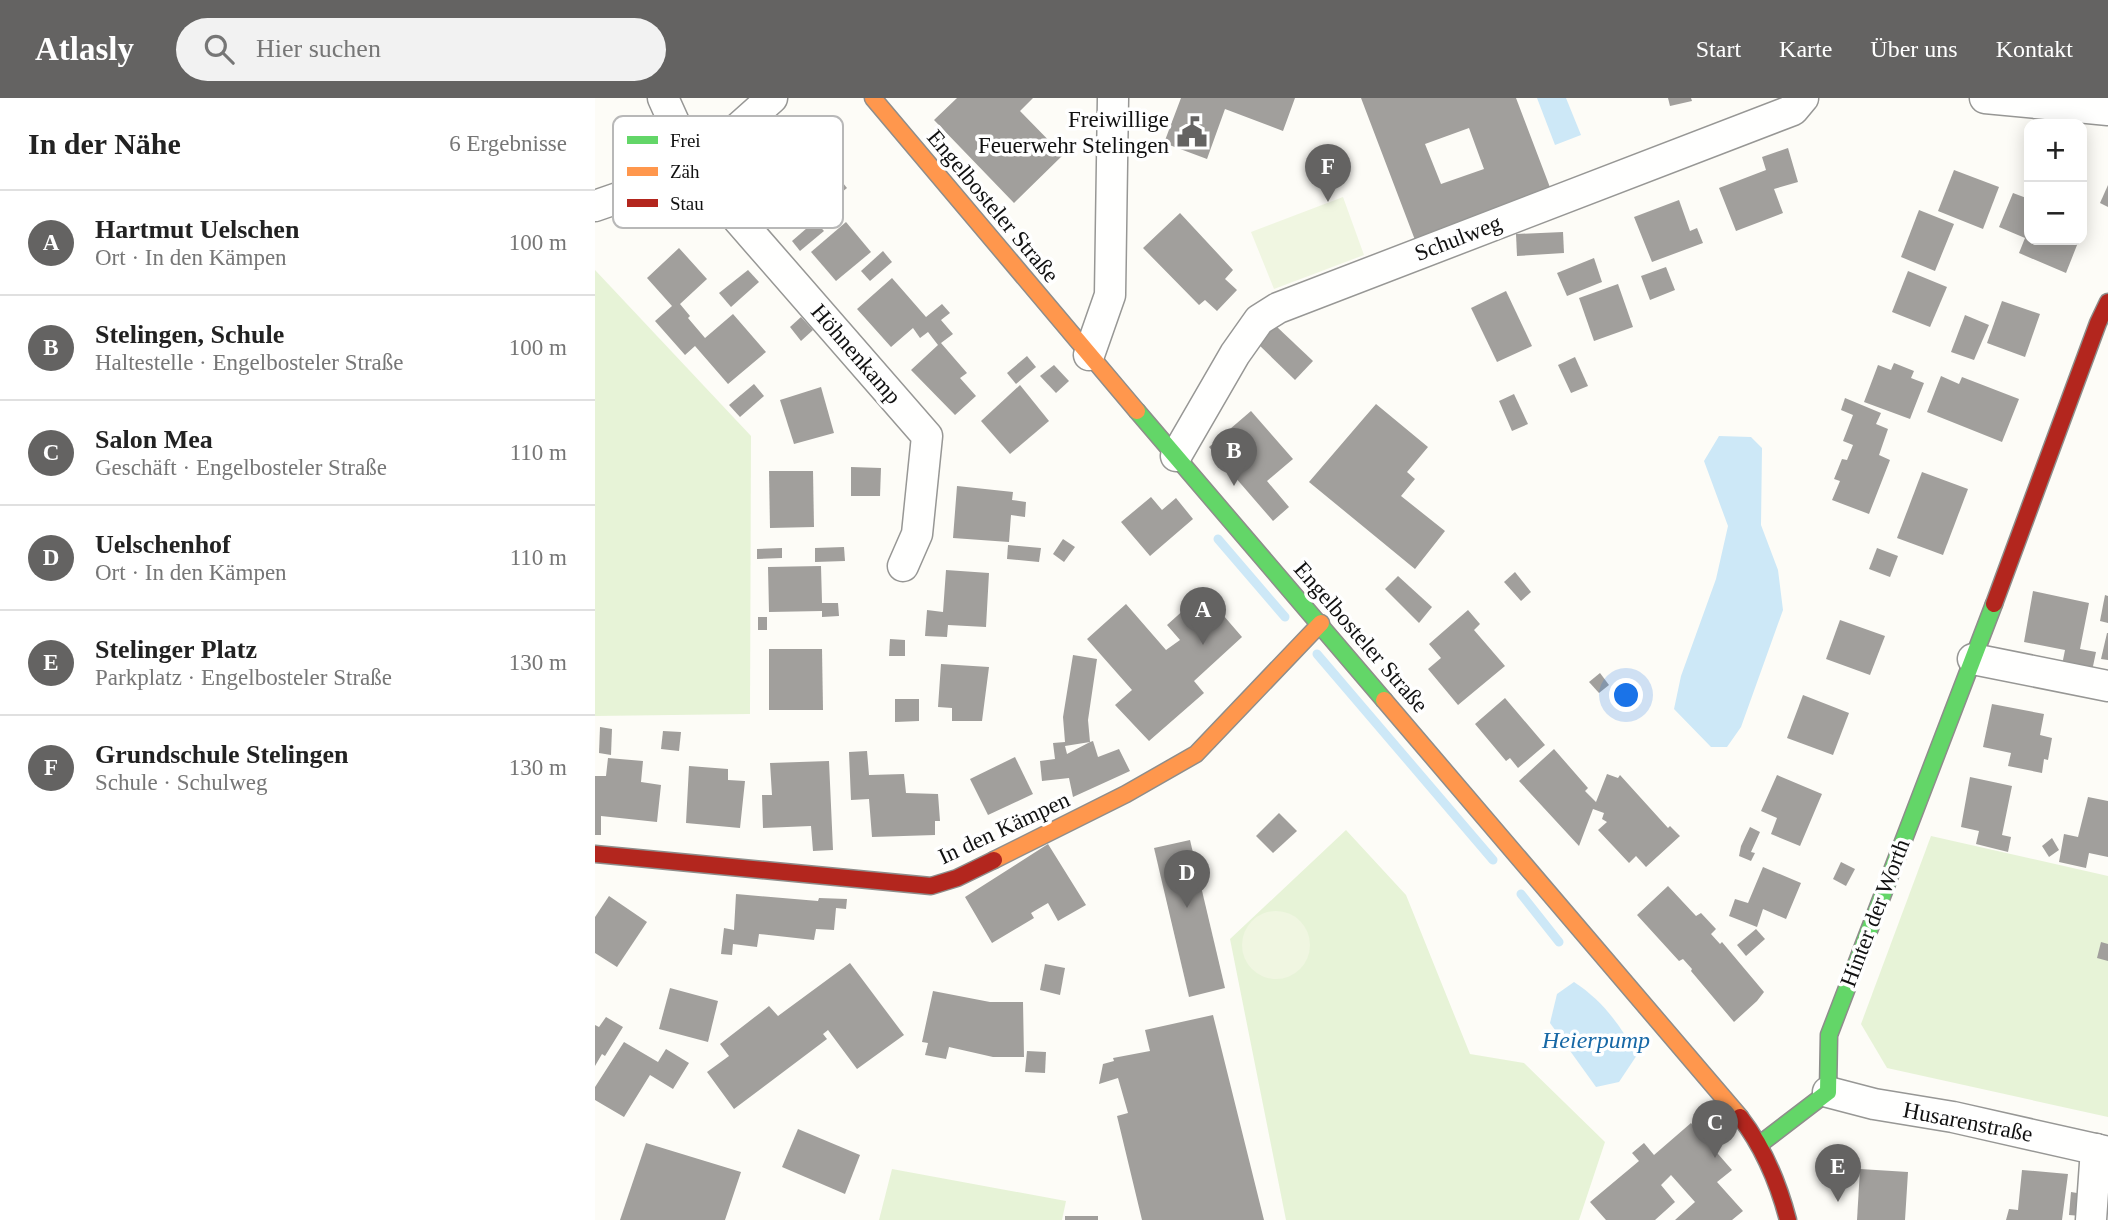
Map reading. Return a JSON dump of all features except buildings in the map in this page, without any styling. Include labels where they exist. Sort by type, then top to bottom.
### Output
[{"type":"street","name":"Höhnenkamp","points":[[663,98],[671,116]]},
{"type":"street","points":[[752,116],[772,98]]},
{"type":"street","name":"Engelbosteler Straße","points":[[873,98],[1200,487],[1321,623],[1598,952],[1741,1116],[1772,1165],[1788,1220]]},
{"type":"street","points":[[1089,355],[1109,295],[1113,98]]},
{"type":"street","name":"Schulweg","points":[[1176,456],[1235,354],[1259,320],[1278,308],[1793,110],[1803,98]]},
{"type":"street","points":[[1985,98],[2108,110]]},
{"type":"street","points":[[595,206],[613,200]]},
{"type":"street","name":"Höhnenkamp","points":[[746,228],[927,436],[917,534],[903,566]]},
{"type":"street","name":"Hinter der Worth","points":[[1828,1092],[1829,1035],[2108,302]]},
{"type":"street","name":"In den Kämpen","points":[[595,854],[931,886],[957,878],[1126,794],[1196,754],[1321,623]]},
{"type":"street","points":[[1973,659],[2108,686]]},
{"type":"street","points":[[1760,1144],[1828,1092]]},
{"type":"street","name":"Husarenstraße","points":[[1828,1092],[1874,1104],[1953,1117],[2102,1150]]},
{"type":"street","points":[[2091,1220],[2102,1150]]},
{"type":"green space","points":[[1343,197],[1364,255],[1274,289],[1251,232]]},
{"type":"green space","points":[[595,270],[751,436],[750,714],[595,716]]},
{"type":"green space","points":[[1346,830],[1406,895],[1470,1054],[1524,1063],[1605,1142],[1579,1220],[1286,1220],[1230,939]]},
{"type":"green space","points":[[1931,836],[2108,876],[2108,1117],[1887,1068],[1861,1024]]},
{"type":"green space","points":[[1269,911],[1283,911],[1295,916],[1305,926],[1310,945],[1305,964],[1295,974],[1283,979],[1269,979],[1257,974],[1247,964],[1242,952],[1242,938],[1247,926],[1257,916]]},
{"type":"green space","points":[[892,1169],[1066,1201],[1062,1220],[879,1220]]},
{"type":"water","points":[[1537,98],[1566,98],[1581,135],[1555,145]]},
{"type":"water","points":[[1719,436],[1751,437],[1762,448],[1761,525],[1778,570],[1783,610],[1741,727],[1727,747],[1711,747],[1674,709],[1681,676],[1716,579],[1728,526],[1704,461]]},
{"type":"water","name":"Heierpump","points":[[1574,982],[1610,1014],[1637,1055],[1619,1082],[1596,1087],[1550,1023],[1557,994]]},
{"type":"waterway","points":[[1218,539],[1285,617]]},
{"type":"waterway","points":[[1317,654],[1493,860]]},
{"type":"waterway","points":[[1521,894],[1559,942]]},
{"type":"traffic: fast","points":[[1137,411],[1384,700]]},
{"type":"traffic: fast","points":[[1760,1144],[1828,1092],[1829,1035],[1994,604]]},
{"type":"traffic: slow","points":[[873,98],[1137,411]]},
{"type":"traffic: slow","points":[[994,860],[1126,794],[1196,754],[1321,623]]},
{"type":"traffic: slow","points":[[1384,700],[1740,1117]]},
{"type":"traffic: jam","points":[[1994,604],[2108,302]]},
{"type":"traffic: jam","points":[[595,854],[931,886],[957,878],[994,860]]},
{"type":"traffic: jam","points":[[1740,1117],[1769,1166],[1788,1220]]},
{"type":"place","name":"Freiwillige Feuerwehr Stelingen","points":[[1192,132]]},
{"type":"place","name":"Grundschule Stelingen","points":[[1328,202]]},
{"type":"place","name":"Stelingen, Schule","points":[[1234,486]]},
{"type":"place","name":"Hartmut Uelschen","points":[[1203,645]]},
{"type":"place","name":"Uelschenhof","points":[[1187,908]]},
{"type":"place","name":"Salon Mea","points":[[1715,1158]]},
{"type":"place","name":"Stelinger Platz","points":[[1838,1202]]}]
